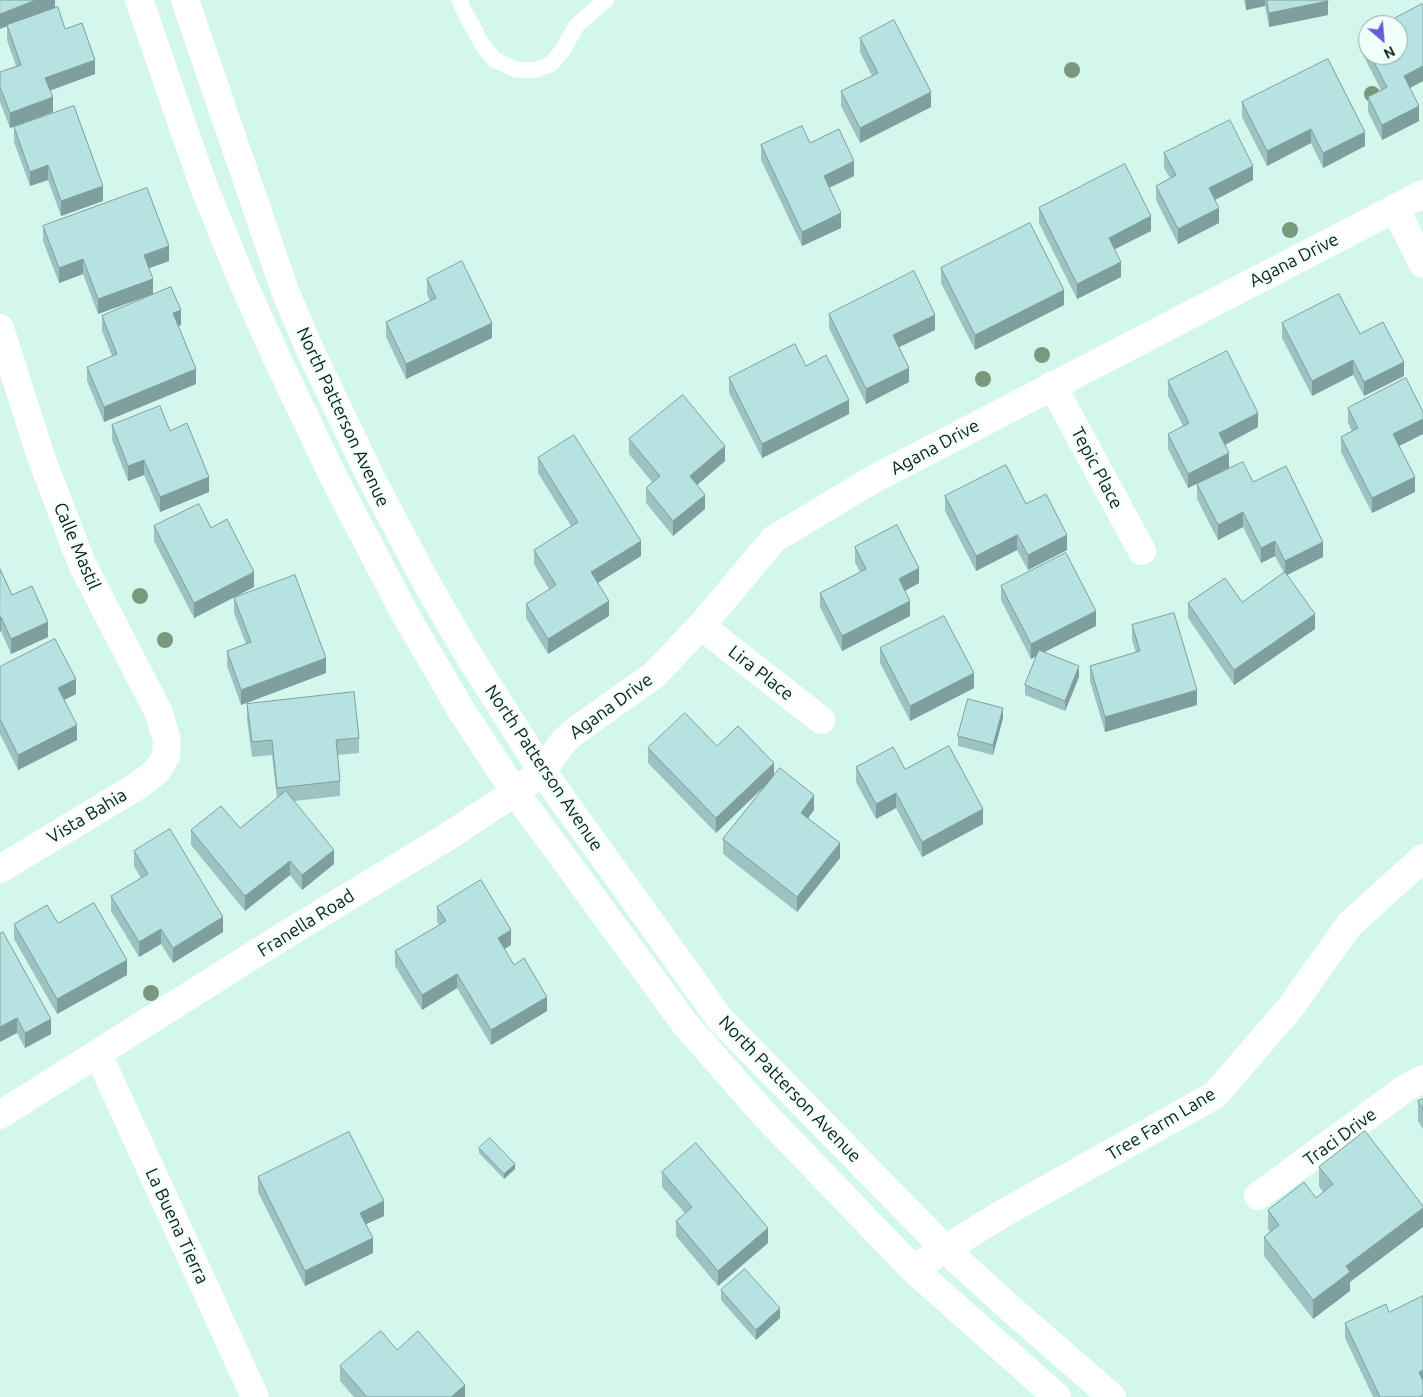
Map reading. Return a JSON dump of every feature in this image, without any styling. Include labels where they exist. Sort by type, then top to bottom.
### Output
[{"type":"street","name":"North Patterson Avenue","points":[[139,0],[204,187],[244,285],[279,363],[335,480],[405,614],[461,710],[515,792],[685,1024],[764,1114],[913,1269],[1057,1397]]},
{"type":"street","name":"North Patterson Avenue","points":[[185,0],[285,291],[310,350],[371,478],[426,582],[466,651],[542,771],[720,1019],[945,1249],[1011,1310],[1112,1397]]},
{"type":"street","name":"Agana Drive","points":[[515,792],[542,771],[563,742],[654,675],[701,626],[774,539],[872,480],[1423,194]]},
{"type":"street","points":[[1395,208],[1423,264]]},
{"type":"street","name":"Calle Mastil","points":[[0,328],[41,457],[82,564],[159,713],[167,742],[166,756]]},
{"type":"street","name":"Tepic Place","points":[[1052,385],[1142,551]]},
{"type":"street","name":"Lira Place","points":[[701,626],[822,720]]},
{"type":"street","name":"Vista Bahia","points":[[0,869],[139,785],[157,771],[166,756]]},
{"type":"street","name":"Franella Road","points":[[98,1054],[282,937],[447,837],[515,792]]},
{"type":"street","name":"Tree Farm Lane","points":[[913,1269],[1002,1214],[1215,1095],[1290,1008],[1349,925],[1423,858]]},
{"type":"street","points":[[0,1115],[98,1054]]},
{"type":"street","name":"La Buena Tierra","points":[[98,1054],[256,1397]]},
{"type":"street","name":"Traci Drive","points":[[1258,1196],[1406,1088],[1423,1079]]},
{"type":"lane","points":[[460,0],[463,9],[484,46],[495,60],[517,70],[535,70],[551,64],[577,26],[606,0]]},
{"type":"building","points":[[0,0],[36,0],[0,14]]},
{"type":"building","points":[[1267,0],[1328,0],[1328,1],[1269,13]]},
{"type":"building","points":[[1422,4],[1423,6],[1423,66],[1404,76],[1419,106],[1382,125],[1368,97],[1387,87],[1375,65],[1408,65],[1408,15],[1401,15]]},
{"type":"building","points":[[58,7],[65,29],[82,23],[95,60],[45,78],[53,97],[10,113],[0,87],[0,72],[21,65],[7,25]]},
{"type":"building","points":[[894,20],[931,92],[860,128],[841,91],[878,73],[860,38]]},
{"type":"building","points":[[1328,59],[1365,132],[1323,153],[1311,129],[1267,151],[1242,102]]},
{"type":"building","points":[[74,106],[103,186],[61,201],[48,165],[30,172],[14,127]]},
{"type":"building","points":[[1230,120],[1253,166],[1209,188],[1219,208],[1178,229],[1156,186],[1176,175],[1164,153]]},
{"type":"building","points":[[802,126],[810,143],[839,129],[854,161],[824,176],[841,213],[802,232],[761,145]]},
{"type":"building","points":[[1125,164],[1151,216],[1109,238],[1121,262],[1077,284],[1039,208]]},
{"type":"building","points":[[147,188],[169,246],[144,255],[153,279],[98,299],[83,259],[59,268],[43,226]]},
{"type":"building","points":[[1030,223],[1064,290],[975,335],[941,268]]},
{"type":"building","points":[[462,261],[492,323],[406,364],[386,322],[436,298],[427,279]]},
{"type":"building","points":[[914,271],[935,315],[893,335],[909,368],[866,389],[829,314]]},
{"type":"building","points":[[171,287],[181,310],[173,313],[196,369],[104,407],[87,367],[117,354],[102,316]]},
{"type":"building","points":[[1339,294],[1360,334],[1383,322],[1404,362],[1364,382],[1353,360],[1312,381],[1282,323]]},
{"type":"building","points":[[795,344],[806,366],[826,355],[849,400],[762,444],[729,378]]},
{"type":"building","points":[[1227,351],[1258,413],[1219,433],[1229,453],[1188,474],[1168,434],[1189,423],[1168,381]]},
{"type":"building","points":[[1406,378],[1423,412],[1423,419],[1393,434],[1415,477],[1372,498],[1341,437],[1358,428],[1348,408]]},
{"type":"building","points":[[683,395],[725,446],[690,476],[705,495],[673,521],[646,488],[660,476],[629,439]]},
{"type":"building","points":[[160,406],[170,431],[187,423],[209,477],[160,497],[144,460],[128,466],[112,425]]},
{"type":"building","points":[[574,435],[641,541],[591,572],[609,601],[548,639],[526,604],[556,585],[534,550],[578,522],[538,458]]},
{"type":"building","points":[[1243,462],[1253,482],[1286,466],[1323,542],[1285,561],[1275,541],[1261,548],[1243,512],[1218,525],[1197,484]]},
{"type":"building","points":[[1006,465],[1026,504],[1046,494],[1067,535],[1028,555],[1017,535],[976,556],[945,496]]},
{"type":"building","points":[[199,504],[211,528],[227,519],[254,572],[194,603],[154,526]]},
{"type":"building","points":[[897,525],[919,568],[899,579],[910,601],[842,636],[820,593],[866,569],[855,547]]},
{"type":"building","points":[[1066,553],[1096,611],[1031,644],[1001,586]]},
{"type":"building","points":[[0,569],[12,595],[32,586],[48,622],[11,639],[0,617]]},
{"type":"building","points":[[1285,572],[1315,614],[1234,670],[1188,603],[1225,578],[1242,602]]},
{"type":"building","points":[[295,575],[326,658],[241,690],[227,651],[251,642],[234,598]]},
{"type":"building","points":[[1174,613],[1197,690],[1105,717],[1090,666],[1140,651],[1132,625]]},
{"type":"building","points":[[944,616],[974,673],[910,706],[880,648]]},
{"type":"building","points":[[55,639],[76,679],[58,688],[77,725],[18,755],[0,719],[0,667]]},
{"type":"building","points":[[1039,650],[1079,666],[1065,701],[1025,685]]},
{"type":"building","points":[[354,692],[359,738],[336,740],[340,781],[277,788],[272,740],[252,742],[247,704]]},
{"type":"building","points":[[968,699],[1003,708],[993,745],[958,736]]},
{"type":"building","points":[[685,713],[717,746],[738,726],[774,763],[716,818],[648,748]]},
{"type":"building","points":[[949,746],[983,809],[922,842],[896,793],[876,804],[856,767],[893,747],[905,769]]},
{"type":"building","points":[[780,768],[814,795],[801,813],[840,843],[797,897],[723,839]]},
{"type":"building","points":[[286,791],[334,850],[302,875],[290,861],[245,896],[191,830],[221,806],[240,828]]},
{"type":"building","points":[[170,829],[223,917],[173,948],[161,929],[139,942],[111,896],[148,874],[134,851]]},
{"type":"building","points":[[481,880],[511,930],[498,938],[514,965],[524,958],[547,997],[491,1030],[457,974],[422,995],[395,951],[446,921],[437,907]]},
{"type":"building","points":[[94,903],[127,960],[57,999],[14,924],[47,905],[58,923]]},
{"type":"building","points":[[3,932],[51,1019],[25,1033],[17,1018],[0,1027],[0,934]]},
{"type":"building","points":[[1423,1099],[1423,1110],[1418,1101]]},
{"type":"building","points":[[1365,1131],[1423,1208],[1346,1266],[1350,1272],[1313,1300],[1264,1237],[1279,1225],[1268,1210],[1304,1182],[1316,1198],[1333,1184],[1319,1167]]},
{"type":"building","points":[[349,1132],[384,1201],[360,1213],[373,1238],[305,1271],[258,1177]]},
{"type":"building","points":[[490,1138],[515,1164],[504,1174],[479,1148]]},
{"type":"building","points":[[696,1143],[768,1228],[718,1271],[676,1221],[692,1207],[662,1172]]},
{"type":"building","points":[[745,1269],[780,1308],[756,1330],[721,1290]]},
{"type":"building","points":[[1423,1296],[1423,1370],[1419,1372],[1423,1381],[1423,1395],[1419,1397],[1380,1397],[1345,1323],[1386,1304],[1389,1312]]},
{"type":"building","points":[[381,1331],[397,1350],[418,1331],[465,1385],[451,1397],[367,1397],[340,1366]]}]
